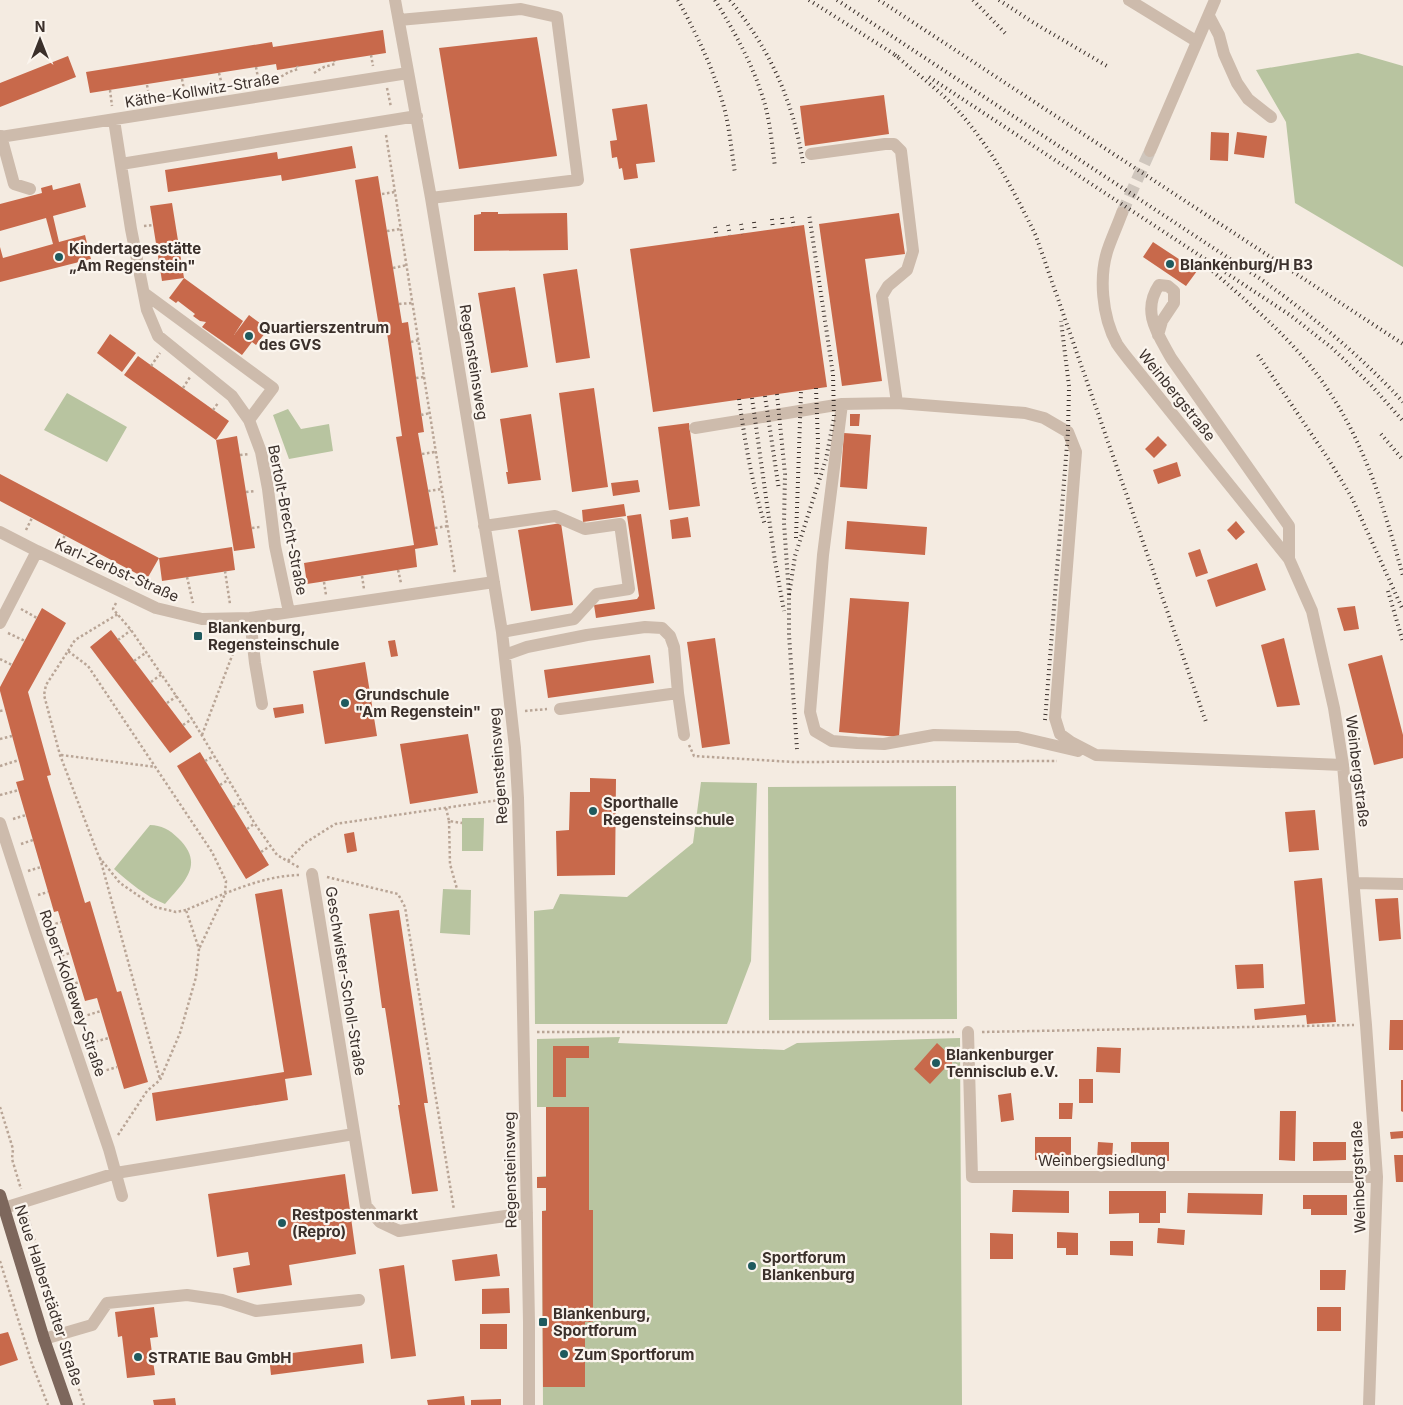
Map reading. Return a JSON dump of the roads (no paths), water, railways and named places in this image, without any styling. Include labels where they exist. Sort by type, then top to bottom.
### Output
[{"type":"main road","name":"Neue Halberstädter Straße","points":[[2,1201],[44,1339],[67,1405]]},
{"type":"street","name":"Regensteinsweg","points":[[395,0],[431,198],[494,582],[505,654],[511,712],[518,798],[529,1322],[529,1405]]},
{"type":"street","points":[[1129,0],[1196,41]]},
{"type":"street","points":[[1150,151],[1215,0]]},
{"type":"street","points":[[399,20],[521,9],[557,17],[578,180],[431,198]]},
{"type":"street","points":[[1209,16],[1220,35],[1224,54],[1236,83],[1248,99],[1271,117]]},
{"type":"street","name":"Käthe-Kollwitz-Straße","points":[[1,137],[408,73]]},
{"type":"street","points":[[121,164],[417,116]]},
{"type":"street","name":"Bertolt-Brecht-Straße","points":[[114,120],[130,229],[147,310],[158,336],[232,396],[250,420],[261,452],[275,546],[289,612]]},
{"type":"street","points":[[1,137],[14,184],[30,189]]},
{"type":"street","points":[[811,154],[885,144],[894,144],[901,151],[913,251],[907,270],[888,286],[882,296],[897,403]]},
{"type":"street","name":"Weinbergstraße","points":[[1122,213],[1108,247],[1104,272],[1104,299],[1110,328],[1117,344],[1289,560],[1312,611],[1334,708],[1343,765],[1354,884],[1377,1176],[1369,1405]]},
{"type":"street","points":[[144,293],[273,388],[250,420]]},
{"type":"street","points":[[1158,335],[1171,358],[1289,526],[1289,560]]},
{"type":"street","points":[[695,428],[842,404],[897,403],[1025,413],[1044,418],[1068,432],[1076,452],[1055,718],[1060,734],[1096,755]]},
{"type":"street","points":[[842,404],[823,555],[810,712],[815,731],[832,741],[884,744],[934,735],[1018,737],[1096,755],[1343,765]]},
{"type":"street","points":[[484,526],[555,516],[585,529],[620,524],[629,589],[598,594],[574,619],[502,632]]},
{"type":"street","name":"Karl-Zerbst-Straße","points":[[0,532],[156,608],[190,617],[216,620],[240,619],[494,582]]},
{"type":"street","points":[[4,628],[10,603],[37,551]]},
{"type":"street","points":[[240,619],[255,663],[262,704]]},
{"type":"street","points":[[505,654],[527,647],[587,635],[645,627],[662,628],[670,636],[674,647],[684,735]]},
{"type":"street","points":[[560,709],[678,693]]},
{"type":"street","name":"Robert-Koldewey-Straße","points":[[0,822],[109,1149],[122,1196]]},
{"type":"street","name":"Geschwister-Scholl-Straße","points":[[312,874],[366,1206],[380,1222],[399,1231],[527,1213]]},
{"type":"street","points":[[1354,884],[1403,884]]},
{"type":"street","name":"Weinbergsiedlung","points":[[968,1032],[972,1176],[1377,1176]]},
{"type":"street","points":[[2,1201],[24,1201],[116,1173],[354,1134]]},
{"type":"street","points":[[44,1339],[92,1325],[107,1303],[188,1295],[222,1300],[256,1311],[359,1300]]},
{"type":"tunnel","points":[[1122,213],[1150,151]]},
{"type":"railway","points":[[678,0],[712,70],[717,85],[726,115],[735,173]]},
{"type":"railway","points":[[715,0],[742,48],[759,85],[771,132],[775,167]]},
{"type":"railway","points":[[730,0],[757,38],[778,77],[793,118],[803,163]]},
{"type":"railway","points":[[809,0],[900,58]]},
{"type":"railway","points":[[837,0],[1259,278],[1334,336],[1370,368],[1403,402]]},
{"type":"railway","points":[[879,0],[1403,344]]},
{"type":"railway","points":[[973,0],[1006,34]]},
{"type":"railway","points":[[999,0],[1107,66]]},
{"type":"railway","points":[[895,55],[946,98],[973,128],[1003,173],[1036,236],[1206,722]]},
{"type":"railway","points":[[929,77],[1290,315],[1332,348],[1371,385],[1403,421]]},
{"type":"railway","points":[[789,595],[795,556],[826,459],[834,418],[833,374],[809,214]]},
{"type":"railway","points":[[792,217],[794,227]]},
{"type":"railway","points":[[782,218],[783,228]]},
{"type":"railway","points":[[772,219],[773,229]]},
{"type":"railway","points":[[754,222],[755,232]]},
{"type":"railway","points":[[741,224],[743,234]]},
{"type":"railway","points":[[728,225],[730,235]]},
{"type":"railway","points":[[715,227],[717,237]]},
{"type":"railway","points":[[1209,268],[1288,340],[1328,390],[1364,456],[1389,527],[1403,576]]},
{"type":"railway","points":[[1045,720],[1068,432],[1069,386],[1061,321]]},
{"type":"railway","points":[[1258,355],[1329,460],[1352,498],[1403,610]]},
{"type":"railway","points":[[816,388],[818,443],[816,476]]},
{"type":"railway","points":[[796,538],[801,391]]},
{"type":"railway","points":[[777,394],[785,474],[784,523],[797,749]]},
{"type":"railway","points":[[765,396],[779,490]]},
{"type":"railway","points":[[752,398],[784,611]]},
{"type":"railway","points":[[739,399],[749,463],[765,525]]},
{"type":"railway","points":[[1381,434],[1403,460]]},
{"type":"railway","points":[[1388,591],[1403,642]]},
{"type":"place","name":"Kindertagesstätte „Am Regenstein\"","points":[[59,257]]},
{"type":"place","name":"Blankenburg/H B3","points":[[1170,264]]},
{"type":"place","name":"Quartierszentrum des GVS","points":[[249,336]]},
{"type":"place","name":"Blankenburg, Regensteinschule","points":[[198,636]]},
{"type":"place","name":"Grundschule \"Am Regenstein\"","points":[[345,703]]},
{"type":"place","name":"Sporthalle Regensteinschule","points":[[593,811]]},
{"type":"place","name":"Blankenburger Tennisclub e.V.","points":[[936,1063]]},
{"type":"place","name":"Restpostenmarkt (Repro)","points":[[282,1223]]},
{"type":"place","name":"Sportforum Blankenburg","points":[[752,1266]]},
{"type":"place","name":"Blankenburg, Sportforum","points":[[543,1322]]},
{"type":"place","name":"Zum Sportforum","points":[[564,1354]]},
{"type":"place","name":"STRATIE Bau GmbH","points":[[138,1357]]}]
